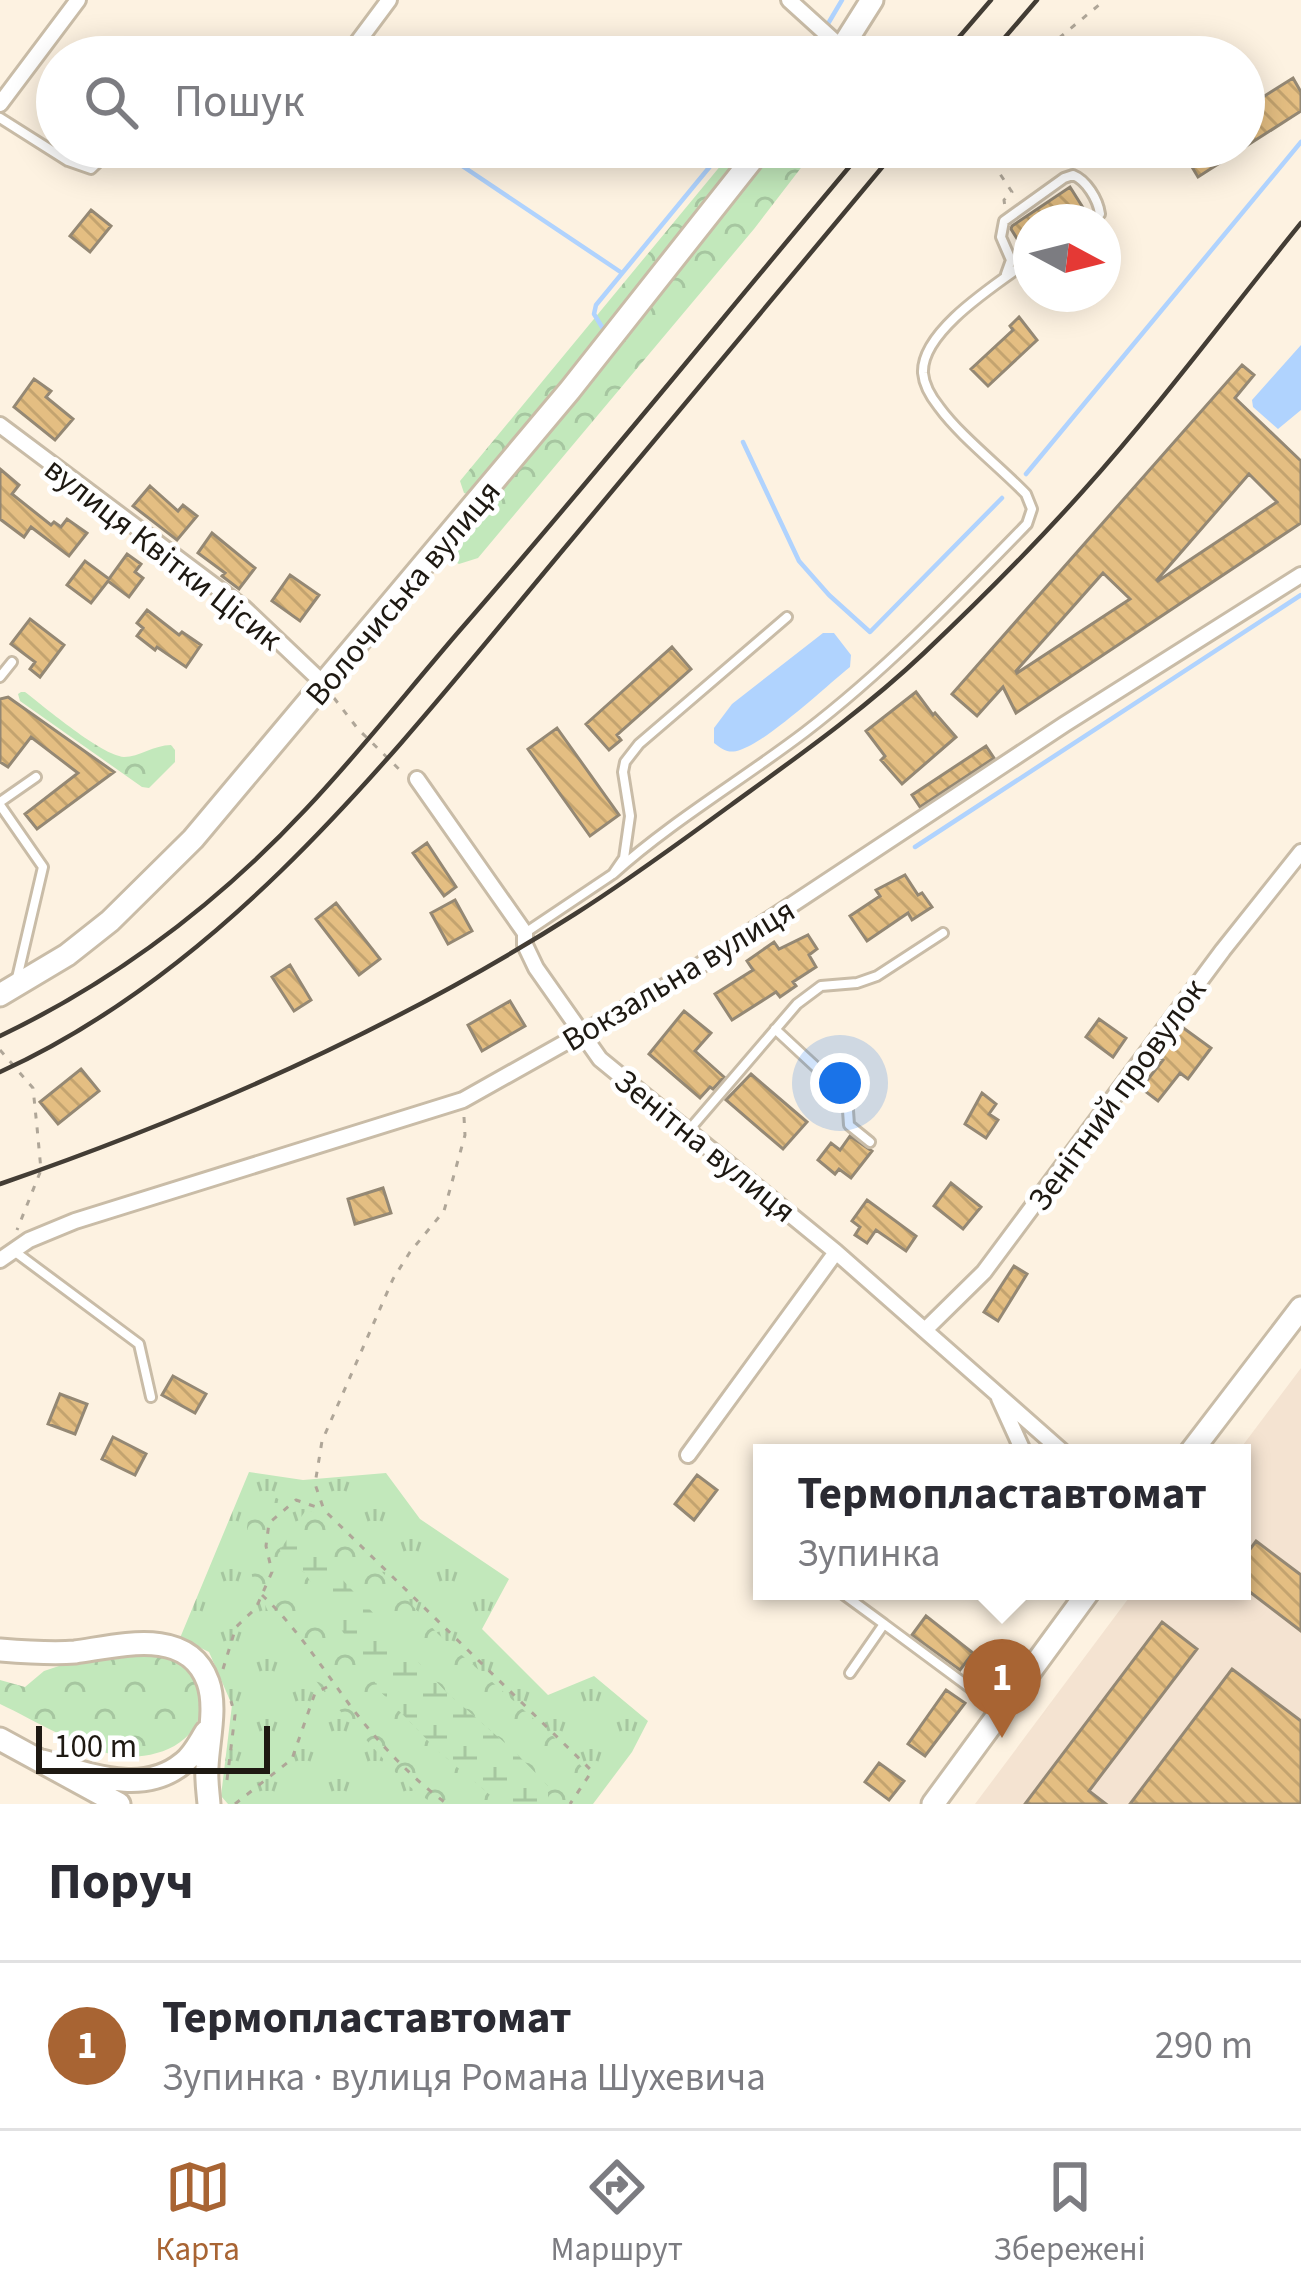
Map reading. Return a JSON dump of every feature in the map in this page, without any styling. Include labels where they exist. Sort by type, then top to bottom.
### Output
[{"type":"main road","points":[[850,36],[872,0]]},
{"type":"main road","name":"Волочиська вулиця","points":[[8,990],[67,955],[110,921],[193,839],[571,390],[745,168]]},
{"type":"main road","points":[[1197,1444],[1301,1308]]},
{"type":"main road","points":[[933,1804],[1078,1600]]},
{"type":"main road","points":[[0,1650],[73,1652],[147,1643],[176,1647],[194,1659],[208,1683],[206,1772],[218,1797]]},
{"type":"main road","points":[[42,1761],[118,1780],[146,1781],[188,1760],[210,1727]]},
{"type":"main road","points":[[0,1739],[93,1796],[119,1804]]},
{"type":"street","points":[[51,36],[78,0]]},
{"type":"street","points":[[362,36],[389,0]]},
{"type":"street","points":[[789,0],[824,36]]},
{"type":"street","points":[[0,104],[36,56]]},
{"type":"street","name":"вулиця Квітки Цісик","points":[[0,425],[244,608],[324,684]]},
{"type":"street","name":"Вокзальна вулиця","points":[[6,1255],[75,1221],[463,1100],[687,974],[1301,574]]},
{"type":"street","name":"Зенітна вулиця","points":[[417,779],[525,933],[536,968],[600,1059],[836,1252],[1054,1444]]},
{"type":"street","name":"Зенітний провулок","points":[[925,1330],[996,1256],[1301,852]]},
{"type":"street","points":[[688,1455],[836,1252]]},
{"type":"street","points":[[997,1394],[1020,1444]]},
{"type":"lane","points":[[0,118],[36,141]]},
{"type":"lane","points":[[1028,204],[1073,175],[1082,178],[1097,204]]},
{"type":"lane","points":[[1004,279],[1011,260],[1001,237],[1004,221],[1013,215]]},
{"type":"lane","points":[[525,933],[807,730],[890,662],[1028,524],[1032,509],[1027,494],[941,411],[927,389],[923,371],[934,341],[968,305],[1013,272]]},
{"type":"lane","points":[[613,874],[624,858],[630,829],[626,762],[639,744],[787,617]]},
{"type":"lane","points":[[0,676],[12,662]]},
{"type":"lane","points":[[8,990],[43,867],[0,804],[37,777]]},
{"type":"lane","points":[[688,1131],[797,1004],[821,986],[877,976],[943,933]]},
{"type":"lane","points":[[775,1029],[847,1096],[849,1125],[870,1142]]},
{"type":"lane","points":[[6,1255],[139,1344],[151,1397]]},
{"type":"lane","points":[[851,1600],[1001,1711]]},
{"type":"lane","points":[[850,1673],[884,1624]]},
{"type":"path","points":[[1061,36],[1105,0]]},
{"type":"path","points":[[996,168],[1012,192],[1004,200],[1007,219]]},
{"type":"path","points":[[324,684],[367,738],[409,779],[417,779]]},
{"type":"path","points":[[0,1051],[33,1088],[41,1170],[6,1255]]},
{"type":"path","points":[[324,1510],[315,1484],[322,1441],[393,1279],[444,1211],[465,1135],[463,1100]]},
{"type":"path","points":[[218,1797],[235,1715],[222,1666],[236,1627],[256,1607],[272,1572],[266,1546],[269,1523],[296,1500],[324,1510],[592,1771],[570,1804]]},
{"type":"path","points":[[262,1594],[394,1756],[447,1804]]},
{"type":"path","points":[[235,1804],[292,1759],[314,1693],[335,1683]]},
{"type":"shaded area","points":[[1301,1368],[1301,1804],[975,1804],[1127,1600],[1251,1600],[1251,1444],[1244,1444]]},
{"type":"green space","points":[[719,168],[737,168],[476,496],[464,493],[460,481]]},
{"type":"green space","points":[[762,168],[801,168],[478,558],[459,564],[450,559],[450,547]]},
{"type":"green space","points":[[21,692],[114,754],[124,757],[171,745],[175,762],[149,788],[142,787],[20,701]]},
{"type":"green space","points":[[249,1472],[303,1480],[386,1473],[420,1519],[509,1579],[482,1629],[548,1695],[594,1676],[648,1721],[632,1752],[593,1804],[228,1804],[221,1796],[232,1705],[209,1652],[180,1638]]},
{"type":"green space","points":[[268,1497],[284,1505],[288,1538],[280,1550],[305,1573],[382,1693],[437,1750],[501,1804],[433,1804],[405,1783],[333,1703],[276,1629],[252,1576],[247,1527],[251,1505]]},
{"type":"green space","points":[[306,1510],[320,1514],[355,1542],[438,1634],[583,1768],[588,1791],[580,1804],[548,1804],[548,1786],[444,1690],[307,1541],[298,1537],[297,1523]]},
{"type":"green space","points":[[288,1538],[307,1541],[444,1690],[548,1786],[548,1804],[501,1804],[437,1750],[382,1693],[305,1573],[280,1550]]},
{"type":"green space","points":[[141,1656],[181,1663],[201,1689],[195,1726],[164,1751],[135,1756],[107,1753],[0,1704],[0,1680],[25,1687],[44,1671],[62,1665]]},
{"type":"water","points":[[1301,345],[1301,410],[1278,429],[1253,407],[1252,400]]},
{"type":"water","points":[[823,633],[834,633],[851,655],[850,667],[752,745],[733,752],[714,743],[714,728],[732,704]]},
{"type":"building","points":[[1293,78],[1301,92],[1301,111],[1265,134],[1265,96]]},
{"type":"building","points":[[1070,187],[1081,204],[1045,204]]},
{"type":"building","points":[[91,210],[111,226],[90,252],[70,236]]},
{"type":"building","points":[[1019,317],[1037,340],[988,386],[971,369],[1013,330],[1010,326]]},
{"type":"building","points":[[1242,365],[1254,375],[1235,398],[1301,461],[1301,523],[1016,713],[1003,687],[977,716],[952,694]],"holes":[[[1249,474],[1277,502],[1158,581],[1157,580]],[[1103,573],[1130,599],[1017,673],[1016,671]]]},
{"type":"building","points":[[34,379],[51,391],[46,397],[73,419],[55,440],[14,407]]},
{"type":"building","points":[[0,469],[19,485],[12,494],[51,525],[61,527],[67,519],[87,533],[69,556],[31,527],[24,537],[0,519]]},
{"type":"building","points":[[150,486],[178,511],[183,505],[197,516],[177,540],[133,506]]},
{"type":"building","points":[[212,533],[255,568],[239,589],[198,553]]},
{"type":"building","points":[[127,554],[141,564],[135,572],[143,578],[129,597],[108,581],[91,603],[67,585],[85,561],[109,579]]},
{"type":"building","points":[[290,575],[319,595],[300,621],[272,601]]},
{"type":"building","points":[[147,610],[201,645],[186,667],[137,636],[143,628],[137,623]]},
{"type":"building","points":[[30,619],[64,645],[40,677],[30,669],[35,662],[11,644]]},
{"type":"building","points":[[672,647],[691,669],[617,735],[621,740],[609,750],[586,724]]},
{"type":"building","points":[[916,692],[956,737],[902,784],[881,760],[885,756],[866,731]]},
{"type":"building","points":[[8,697],[114,772],[37,829],[25,814],[78,773],[31,737],[8,767],[0,762],[0,699]]},
{"type":"building","points":[[557,728],[619,815],[590,836],[528,749]]},
{"type":"building","points":[[986,746],[994,758],[920,807],[912,795]]},
{"type":"building","points":[[427,843],[456,887],[444,896],[413,853]]},
{"type":"building","points":[[905,875],[932,907],[912,920],[908,913],[867,941],[850,916],[880,896],[876,890]]},
{"type":"building","points":[[455,900],[472,931],[448,944],[431,913]]},
{"type":"building","points":[[336,903],[380,959],[359,975],[316,919]]},
{"type":"building","points":[[808,935],[817,949],[809,955],[816,967],[780,997],[776,992],[732,1020],[715,994],[753,970],[747,961],[774,942],[779,949]]},
{"type":"building","points":[[290,965],[311,1000],[294,1011],[272,977]]},
{"type":"building","points":[[510,1001],[525,1026],[482,1051],[468,1025]]},
{"type":"building","points":[[684,1011],[711,1033],[695,1051],[724,1077],[700,1098],[649,1054]]},
{"type":"building","points":[[1099,1019],[1126,1038],[1113,1057],[1086,1037]]},
{"type":"building","points":[[1182,1027],[1211,1048],[1188,1079],[1180,1073],[1158,1101],[1141,1088]]},
{"type":"building","points":[[81,1069],[99,1091],[58,1124],[40,1102]]},
{"type":"building","points":[[751,1074],[807,1122],[783,1149],[726,1100]]},
{"type":"building","points":[[982,1093],[996,1104],[989,1114],[998,1120],[986,1138],[965,1124]]},
{"type":"building","points":[[850,1136],[872,1151],[851,1178],[839,1169],[835,1174],[818,1160],[831,1143],[840,1150]]},
{"type":"building","points":[[951,1183],[981,1207],[963,1229],[934,1206]]},
{"type":"building","points":[[383,1188],[391,1213],[355,1224],[348,1199]]},
{"type":"building","points":[[867,1200],[916,1236],[906,1251],[876,1230],[867,1243],[855,1235],[860,1227],[852,1221]]},
{"type":"building","points":[[1014,1266],[1027,1274],[998,1321],[984,1312]]},
{"type":"building","points":[[173,1376],[206,1394],[195,1413],[162,1395]]},
{"type":"building","points":[[60,1394],[87,1404],[75,1434],[48,1424]]},
{"type":"building","points":[[113,1437],[146,1454],[135,1475],[102,1459]]},
{"type":"building","points":[[697,1475],[717,1490],[694,1520],[675,1504]]},
{"type":"building","points":[[1256,1541],[1301,1575],[1301,1631],[1251,1593],[1251,1548]]},
{"type":"building","points":[[926,1616],[973,1653],[960,1670],[912,1635]]},
{"type":"building","points":[[1162,1622],[1197,1649],[1089,1791],[1106,1804],[1025,1804]]},
{"type":"building","points":[[1232,1669],[1301,1721],[1301,1804],[1130,1804]]},
{"type":"building","points":[[946,1690],[965,1703],[925,1756],[908,1744]]},
{"type":"building","points":[[879,1763],[904,1781],[889,1800],[865,1782]]},
{"type":"waterway","points":[[829,22],[842,0]]},
{"type":"waterway","points":[[1026,474],[1301,142]]},
{"type":"waterway","points":[[465,168],[622,273]]},
{"type":"waterway","points":[[602,327],[594,314],[596,305],[709,168]]},
{"type":"waterway","points":[[743,442],[799,561],[870,632],[1002,498]]},
{"type":"waterway","points":[[915,847],[1301,595]]},
{"type":"railway","points":[[960,36],[991,0]]},
{"type":"railway","points":[[1006,36],[1037,0]]},
{"type":"railway","points":[[0,1036],[84,990],[164,937],[273,843],[564,510],[849,168]]},
{"type":"railway","points":[[0,1072],[86,1026],[167,970],[243,907],[314,838],[448,689],[882,168]]},
{"type":"railway","points":[[0,1184],[223,1098],[438,995],[595,901],[806,751],[901,674],[1045,533],[1139,425],[1301,223]]},
{"type":"place","name":"Термопластавтомат","points":[[1002,1738]]}]
